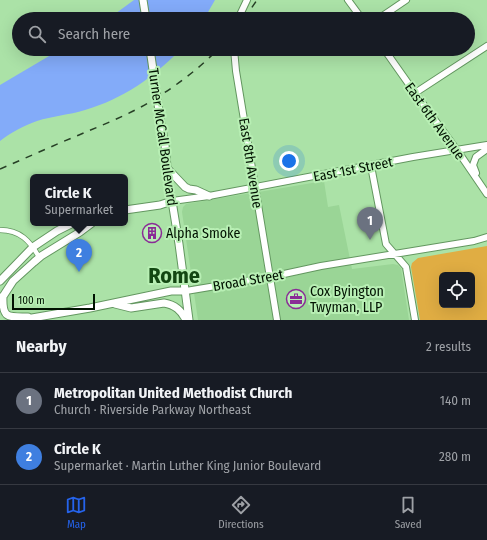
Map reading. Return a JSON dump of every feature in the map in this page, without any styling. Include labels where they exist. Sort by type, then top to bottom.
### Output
[{"type":"main road","points":[[143,0],[145,12]]},
{"type":"main road","name":"Turner McCall Boulevard","points":[[151,56],[165,145],[168,189],[172,201],[189,320]]},
{"type":"main road","points":[[167,168],[185,187],[209,196]]},
{"type":"main road","points":[[128,210],[160,205],[172,201]]},
{"type":"main road","points":[[0,281],[34,247],[67,226]]},
{"type":"main road","points":[[32,319],[11,317],[7,315],[3,309],[2,298],[13,281],[39,257],[88,226]]},
{"type":"main road","name":"Broad Street","points":[[23,320],[171,291],[186,291]]},
{"type":"main road","points":[[111,303],[131,308],[164,303],[169,304],[176,307],[186,320]]},
{"type":"street","points":[[241,12],[247,0]]},
{"type":"street","points":[[348,0],[356,12]]},
{"type":"street","points":[[388,12],[406,0]]},
{"type":"street","points":[[475,54],[487,46]]},
{"type":"street","name":"East 8th Avenue","points":[[235,56],[277,320]]},
{"type":"street","name":"East 6th Avenue","points":[[389,56],[487,194]]},
{"type":"street","points":[[415,94],[472,56]]},
{"type":"street","name":"East 1st Street","points":[[172,201],[209,196],[413,157],[487,145]]},
{"type":"street","points":[[482,188],[473,164],[476,157],[487,149]]},
{"type":"street","points":[[371,166],[386,244],[406,266],[415,320]]},
{"type":"street","points":[[0,230],[9,230],[28,240],[34,247],[39,257]]},
{"type":"street","name":"Broad Street","points":[[186,291],[270,277],[321,266],[474,241],[487,237]]},
{"type":"street","name":"Broad Street","points":[[474,241],[487,241]]},
{"type":"shaded area","points":[[324,181],[328,207],[339,205],[352,269],[393,264],[398,265],[401,268],[409,320],[198,320],[182,212],[183,207],[186,204]]},
{"type":"shaded area","points":[[487,246],[487,320],[420,320],[411,267],[412,263],[418,258]]},
{"type":"water","points":[[134,0],[215,0],[208,12],[118,12]]},
{"type":"water","points":[[49,56],[174,56],[149,78],[112,100],[85,110],[43,119],[32,123],[13,132],[0,141],[0,85]]},
{"type":"railway","points":[[249,12],[257,0]]},
{"type":"railway","points":[[0,169],[140,108],[185,78],[211,56]]},
{"type":"place","name":"Alpha Smoke","points":[[152,233]]},
{"type":"place","name":"Metropolitan United Methodist Church","points":[[370,240]]},
{"type":"place","name":"Circle K","points":[[79,272]]},
{"type":"place","name":"Cox Byington Twyman, LLP","points":[[296,299]]},
{"type":"district","name":"Rome","points":[[174,275]]}]
